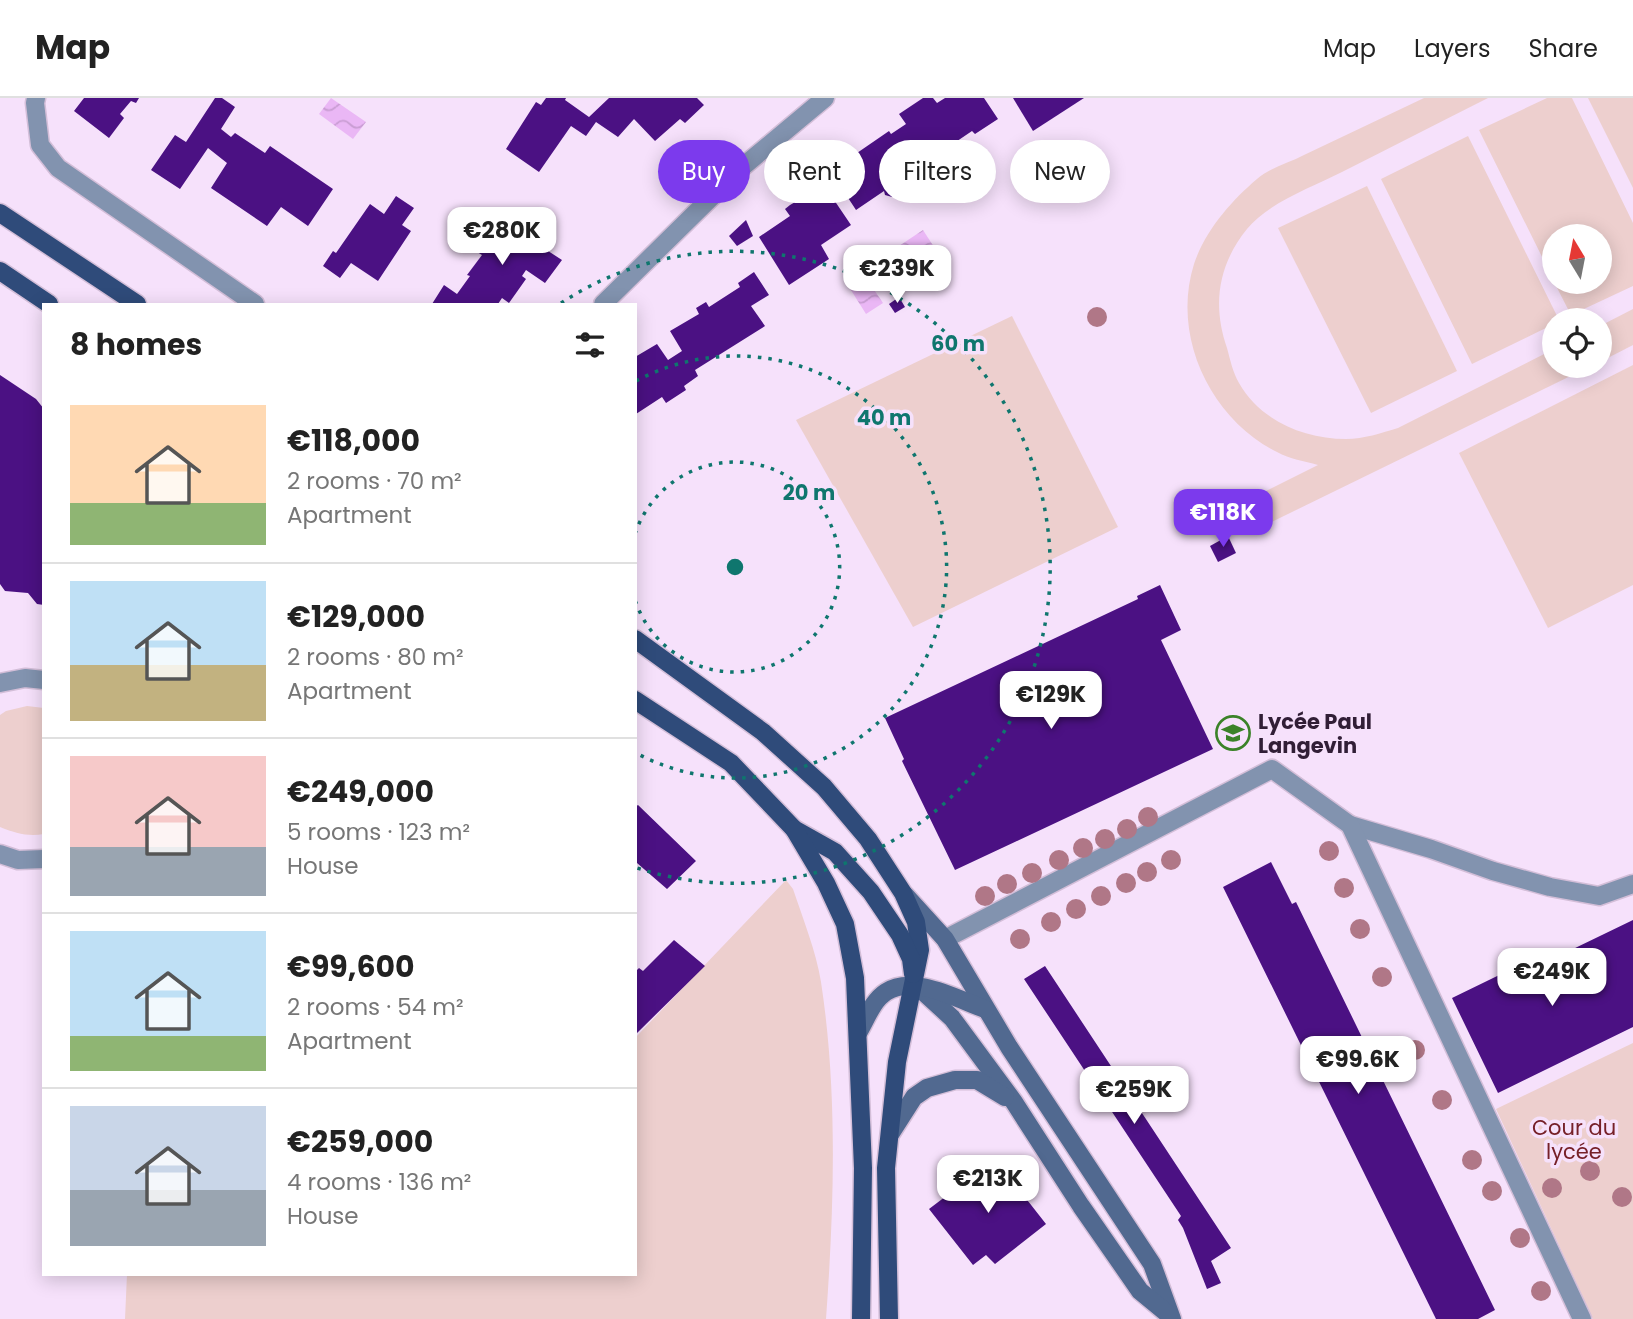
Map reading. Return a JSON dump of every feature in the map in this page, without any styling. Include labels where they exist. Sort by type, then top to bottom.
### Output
[{"type":"main road","points":[[0,213],[135,303]]},
{"type":"main road","points":[[0,271],[48,303]]},
{"type":"main road","points":[[637,640],[764,732],[824,787],[868,839],[903,893],[916,922],[920,950],[915,985],[897,1062],[886,1168],[889,1319]]},
{"type":"main road","points":[[637,701],[731,763],[794,829],[845,924],[855,978],[858,1033],[863,1168],[861,1319]]},
{"type":"main road","points":[[794,829],[835,852],[871,892],[900,935],[911,959],[915,985],[952,1018],[1014,1102],[1140,1291],[1172,1318]]},
{"type":"main road","points":[[903,893],[946,939],[985,1009],[1152,1264],[1172,1318]]},
{"type":"main road","points":[[858,1033],[874,1005],[885,993],[901,986],[915,985],[985,1009]]},
{"type":"main road","points":[[891,1133],[914,1097],[927,1088],[955,1080],[977,1080],[1014,1102]]},
{"type":"street","points":[[36,98],[40,145],[58,168],[255,303]]},
{"type":"street","points":[[604,303],[740,169],[825,98]]},
{"type":"street","points":[[0,683],[25,678],[42,680]]},
{"type":"street","points":[[946,939],[1272,769],[1350,825],[1550,887],[1599,896],[1633,884]]},
{"type":"street","points":[[1350,825],[1582,1319]]},
{"type":"street","points":[[0,854],[18,860],[42,859]]},
{"type":"green space","points":[[1424,98],[1488,98],[1278,203],[1256,220],[1237,243],[1220,286],[1222,332],[1239,383],[1248,396],[1271,417],[1299,431],[1330,438],[1353,439],[1398,428],[1542,355],[1542,378],[1566,378],[1245,535],[1230,509],[1318,465],[1282,454],[1254,437],[1233,419],[1216,397],[1202,373],[1193,347],[1188,320],[1188,292],[1199,252],[1220,217],[1262,175]]},
{"type":"green space","points":[[1547,98],[1572,98],[1633,223],[1633,286],[1586,308],[1567,308],[1560,294],[1612,294],[1612,224],[1542,224],[1542,257],[1479,130]]},
{"type":"green space","points":[[1588,98],[1633,98],[1633,188]]},
{"type":"green space","points":[[1468,136],[1542,286],[1542,294],[1546,294],[1553,308],[1542,308],[1542,330],[1472,364],[1381,179]]},
{"type":"green space","points":[[1367,186],[1457,371],[1371,413],[1278,228]]},
{"type":"green space","points":[[1633,309],[1633,345],[1612,356],[1612,320]]},
{"type":"green space","points":[[1012,316],[1118,527],[913,627],[796,420]]},
{"type":"green space","points":[[1633,365],[1633,585],[1548,628],[1459,453],[1612,378]]},
{"type":"green space","points":[[27,706],[42,708],[42,834],[22,834],[0,827],[0,715]]},
{"type":"green space","points":[[786,880],[793,889],[816,959],[830,1066],[833,1150],[826,1319],[125,1319],[127,1276],[637,1276],[637,1036]]},
{"type":"green space","name":"Cour du lycée","points":[[1633,1043],[1633,1319],[1593,1319],[1496,1109]]},
{"type":"water","points":[[331,98],[366,122],[353,139],[319,114]]},
{"type":"water","points":[[923,230],[934,247],[901,270],[890,252]]},
{"type":"water","points":[[860,269],[883,303],[866,314],[844,279]]},
{"type":"building","points":[[84,98],[139,98],[136,103],[131,101],[120,114],[124,118],[109,138],[74,111]]},
{"type":"building","points":[[215,98],[222,98],[235,107],[221,129],[231,137],[235,133],[265,153],[270,146],[333,189],[308,226],[281,207],[267,226],[211,188],[227,163],[208,148],[180,189],[151,170],[175,135],[186,142]]},
{"type":"building","points":[[546,98],[566,98],[565,100],[589,117],[609,98],[697,98],[704,105],[685,123],[680,119],[655,141],[634,119],[618,137],[596,122],[586,136],[571,126],[539,172],[506,149],[536,102],[541,105]]},
{"type":"building","points":[[923,98],[933,98],[937,103],[945,98],[984,98],[998,119],[975,134],[972,131],[959,140],[879,140],[879,194],[856,210],[851,203],[865,203],[865,148],[889,131],[891,134],[906,124],[899,114]]},
{"type":"building","points":[[1013,98],[1084,98],[1033,131]]},
{"type":"building","points":[[396,196],[414,208],[402,225],[411,231],[378,281],[351,263],[340,278],[323,266],[333,251],[336,253],[370,204],[384,214]]},
{"type":"building","points":[[836,203],[851,225],[821,245],[829,259],[789,285],[759,237],[790,216],[785,209],[790,205]]},
{"type":"building","points":[[746,220],[753,236],[737,246],[729,236]]},
{"type":"building","points":[[487,221],[508,235],[514,227],[519,230],[522,225],[548,244],[545,249],[562,260],[545,283],[526,270],[522,276],[526,279],[509,303],[502,298],[499,303],[433,303],[444,285],[457,294],[470,276],[467,275],[482,255],[469,247]]},
{"type":"building","points":[[754,272],[769,295],[751,306],[765,326],[695,370],[698,376],[684,386],[686,390],[666,403],[662,397],[637,413],[637,356],[657,344],[668,360],[682,351],[670,331],[699,314],[696,308],[706,302],[709,307],[740,287],[738,283]]},
{"type":"building","points":[[899,297],[905,307],[895,313],[889,304]]},
{"type":"building","points":[[0,375],[36,399],[42,406],[42,605],[37,604],[28,593],[5,591],[0,584]]},
{"type":"building","points":[[1228,536],[1236,553],[1218,562],[1210,546]]},
{"type":"building","points":[[1160,585],[1181,630],[1161,640],[1213,749],[955,870],[902,761],[904,759],[885,718],[1138,599],[1137,596]]},
{"type":"building","points":[[637,806],[696,861],[667,889],[637,863]]},
{"type":"building","points":[[1271,862],[1292,904],[1296,902],[1495,1310],[1478,1319],[1436,1319],[1223,887]]},
{"type":"building","points":[[1633,920],[1633,1027],[1498,1093],[1452,998],[1536,957],[1540,965]]},
{"type":"building","points":[[674,940],[705,966],[637,1033],[637,970],[639,968],[643,971]]},
{"type":"building","points":[[1045,966],[1231,1248],[1211,1261],[1221,1283],[1207,1289],[1178,1220],[1181,1216],[1024,979]]},
{"type":"building","points":[[995,1159],[1046,1224],[995,1264],[986,1255],[973,1265],[929,1209]]},
{"type":"place","name":"Lycée Paul Langevin","points":[[1233,733]]}]
